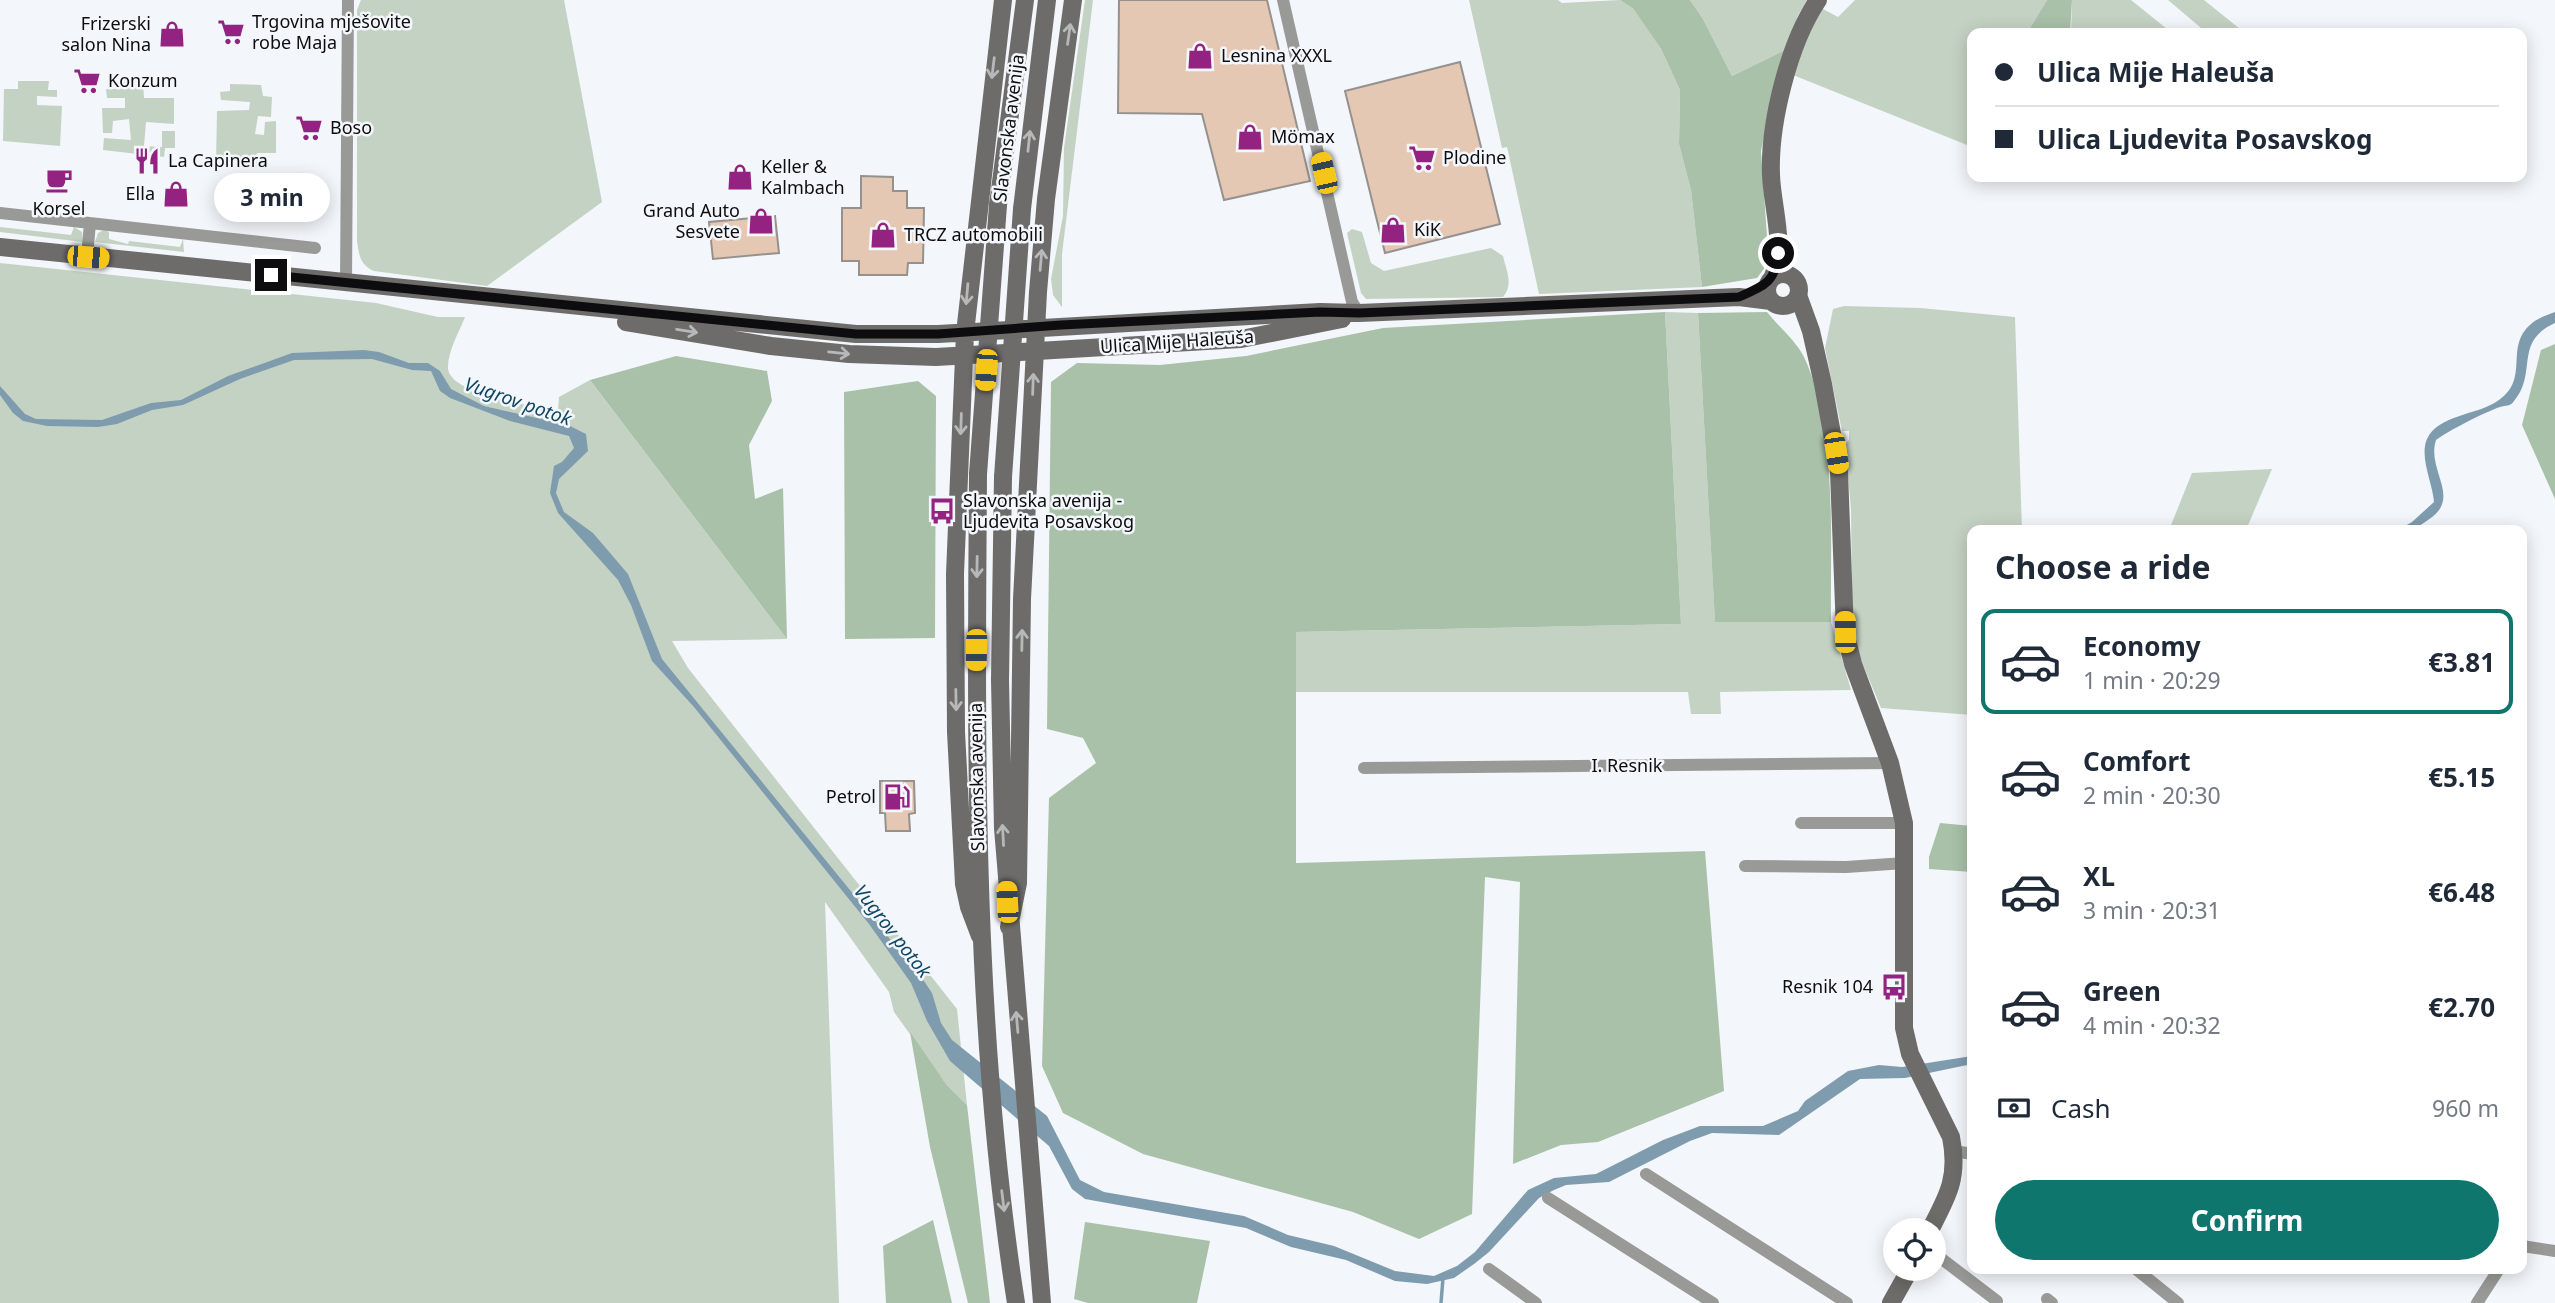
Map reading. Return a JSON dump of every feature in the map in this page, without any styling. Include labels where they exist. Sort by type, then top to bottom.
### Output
[{"type":"main road","points":[[980,936],[964,884],[956,732],[955,574],[965,333],[1003,0]]},
{"type":"main road","name":"Slavonska avenija","points":[[1016,1303],[985,1038],[980,936],[976,701],[978,474],[999,205],[1025,0]]},
{"type":"main road","name":"Slavonska avenija","points":[[1042,1303],[1009,927],[1003,828],[1000,680],[1003,477],[1022,209],[1047,0]]},
{"type":"main road","points":[[1009,927],[1018,883],[1022,599],[1034,350],[1046,200],[1073,0]]},
{"type":"main road","points":[[1816,354],[1800,323],[1766,291],[1778,253],[1771,175],[1774,129],[1796,45],[1818,0]]},
{"type":"main road","points":[[1775,212],[1816,354],[1839,472],[1845,632],[1853,664],[1890,763],[1904,823],[1902,1003],[1909,1054],[1951,1137],[1954,1152],[1955,1167],[1951,1186],[1936,1218]]},
{"type":"main road","points":[[0,247],[573,307]]},
{"type":"main road","points":[[1771,278],[1788,274],[1797,288],[1793,303],[1777,303]]},
{"type":"main road","name":"Ulica Mije Haleuša","points":[[1739,297],[1771,278]]},
{"type":"main road","name":"Ulica Mije Haleuša","points":[[573,307],[856,334],[965,333],[1320,312],[1359,313],[1739,297],[1777,303]]},
{"type":"main road","name":"Ulica Mije Haleuša","points":[[573,307],[616,320],[771,345],[849,354],[964,356],[1241,339],[1320,325],[1359,313]]},
{"type":"main road","points":[[1891,1303],[1903,1281]]},
{"type":"street","points":[[346,284],[348,0]]},
{"type":"street","points":[[1283,0],[1352,302],[1359,313]]},
{"type":"street","points":[[0,213],[315,248]]},
{"type":"street","points":[[88,257],[90,223]]},
{"type":"street","name":"I. Resnik","points":[[1364,768],[1890,763]]},
{"type":"street","points":[[1801,823],[1904,823]]},
{"type":"street","points":[[1745,866],[1846,867],[1905,863]]},
{"type":"street","points":[[1954,1152],[1967,1153]]},
{"type":"street","points":[[1646,1174],[1847,1303]]},
{"type":"street","points":[[1548,1198],[1713,1303]]},
{"type":"street","points":[[2527,1247],[2555,1251]]},
{"type":"street","points":[[1946,1262],[1997,1301]]},
{"type":"street","points":[[1489,1269],[1536,1303]]},
{"type":"street","points":[[2142,1274],[2178,1303]]},
{"type":"street","points":[[2477,1303],[2496,1274]]},
{"type":"green space","points":[[361,0],[564,0],[602,202],[487,286],[374,271],[366,266],[357,241],[357,10]]},
{"type":"green space","points":[[1085,0],[1093,0],[1062,254],[1062,307],[1053,295],[1051,279],[1063,216],[1064,148]]},
{"type":"green space","points":[[1469,0],[1558,0],[1562,3],[1620,0],[1633,7],[1661,49],[1680,90],[1679,144],[1691,190],[1702,287],[1539,294],[1507,147],[1502,148]]},
{"type":"green space","points":[[1620,0],[1690,0],[1703,19],[1732,76],[1787,49],[1761,151],[1767,237],[1772,251],[1757,278],[1702,287],[1691,190],[1679,144],[1680,90],[1661,49],[1633,8]]},
{"type":"green space","points":[[1690,0],[1807,0],[1798,15],[1787,49],[1732,76],[1703,19]]},
{"type":"green space","points":[[1855,0],[2047,0],[2030,28],[1967,28],[1967,145],[1793,75],[1798,54],[1821,8],[1838,17]]},
{"type":"green space","points":[[2047,0],[2072,0],[2070,28],[2030,28]]},
{"type":"green space","points":[[2072,0],[2131,0],[2166,28],[2071,28]]},
{"type":"green space","points":[[2168,0],[2204,0],[2239,28],[2201,28]]},
{"type":"green space","points":[[18,81],[49,81],[48,90],[57,90],[57,97],[37,96],[37,105],[62,106],[60,146],[3,141],[4,89],[18,89]]},
{"type":"green space","points":[[118,81],[143,83],[144,98],[174,98],[174,124],[146,122],[144,146],[162,147],[162,131],[175,131],[175,148],[165,148],[164,157],[103,150],[104,138],[131,140],[129,119],[113,121],[112,133],[103,133],[102,108],[125,108],[125,98],[107,98],[106,89],[116,89]]},
{"type":"green space","points":[[230,84],[261,85],[263,96],[272,97],[271,117],[258,116],[255,134],[264,135],[265,122],[276,121],[276,153],[257,153],[257,167],[216,163],[217,111],[249,110],[250,102],[221,100],[220,92],[230,91]]},
{"type":"green space","points":[[0,227],[71,235],[74,227],[82,232],[83,242],[0,232]]},
{"type":"green space","points":[[1352,229],[1362,232],[1371,263],[1384,271],[1491,248],[1503,256],[1508,287],[1503,297],[1366,299],[1361,293],[1347,233]]},
{"type":"green space","points":[[104,230],[109,232],[109,239],[128,244],[129,241],[180,247],[183,239],[184,252],[95,242],[98,233]]},
{"type":"green space","points":[[0,263],[376,303],[438,317],[465,317],[448,363],[453,378],[464,386],[497,398],[558,410],[559,397],[590,380],[787,639],[672,641],[688,668],[957,1009],[967,1105],[946,1084],[894,1012],[889,992],[825,902],[839,1303],[0,1303]]},
{"type":"green space","points":[[1844,306],[1920,308],[2015,317],[2022,525],[1967,525],[1967,715],[1881,708],[1857,650],[1852,597],[1851,509],[1845,444],[1849,440],[1849,431],[1842,431],[1825,348],[1833,309]]},
{"type":"green space","points":[[1665,312],[1698,313],[1715,621],[1831,622],[1851,690],[1720,692],[1721,714],[1691,714],[1688,692],[1296,692],[1296,632],[1681,624]]},
{"type":"green space","points":[[1665,312],[1681,624],[1296,632],[1296,863],[1705,851],[1724,1091],[1598,1142],[1561,1145],[1513,1164],[1520,882],[1485,877],[1472,1214],[1419,1239],[1353,1212],[1143,1154],[1063,1113],[1042,1066],[1049,798],[1096,763],[1083,738],[1047,729],[1051,382],[1077,363],[1160,365],[1246,356],[1383,328]]},
{"type":"green space","points":[[1767,312],[1801,351],[1815,386],[1822,418],[1830,487],[1831,622],[1715,622],[1698,313]]},
{"type":"green space","points":[[2555,344],[2555,499],[2522,425],[2541,350]]},
{"type":"green space","points":[[676,356],[767,371],[772,401],[749,445],[755,499],[783,488],[787,639],[590,380]]},
{"type":"green space","points":[[918,381],[936,396],[935,638],[845,639],[844,392]]},
{"type":"green space","points":[[2272,469],[2248,525],[2171,525],[2192,473]]},
{"type":"green space","points":[[1940,823],[1967,826],[1967,872],[1929,869],[1929,857]]},
{"type":"green space","points":[[910,1032],[946,1084],[967,1105],[990,1303],[968,1303],[930,1147]]},
{"type":"green space","points":[[933,1220],[952,1303],[886,1303],[883,1246]]},
{"type":"green space","points":[[1085,1222],[1210,1241],[1197,1303],[1088,1303],[1074,1299]]},
{"type":"water","points":[[2555,312],[2555,323],[2534,339],[2521,390],[2509,405],[2476,417],[2436,440],[2435,462],[2443,503],[2438,512],[2421,525],[2407,525],[2434,502],[2425,462],[2425,446],[2432,431],[2448,420],[2496,402],[2507,393],[2516,374],[2517,353],[2523,333],[2539,318]]},
{"type":"water","points":[[364,350],[379,352],[409,363],[428,363],[440,371],[451,389],[484,406],[568,425],[586,434],[588,451],[559,479],[556,493],[564,512],[593,533],[628,574],[662,659],[924,981],[932,993],[941,1023],[952,1040],[1047,1116],[1080,1180],[1104,1192],[1244,1216],[1288,1235],[1334,1246],[1395,1271],[1434,1276],[1457,1266],[1475,1252],[1528,1190],[1554,1178],[1596,1174],[1663,1140],[1700,1126],[1763,1126],[1798,1111],[1805,1101],[1848,1071],[1879,1065],[1902,1067],[1967,1057],[1967,1065],[1905,1078],[1860,1079],[1779,1135],[1712,1133],[1690,1141],[1609,1182],[1566,1185],[1539,1198],[1489,1252],[1474,1264],[1454,1278],[1427,1284],[1395,1281],[1346,1260],[1291,1247],[1246,1228],[1085,1199],[1072,1189],[1049,1146],[950,1061],[927,1021],[911,983],[869,924],[694,707],[652,661],[631,605],[618,580],[558,513],[550,493],[554,466],[562,462],[574,448],[569,436],[510,421],[450,398],[440,391],[431,371],[412,370],[372,359],[294,360],[240,379],[183,405],[152,410],[117,424],[98,427],[47,426],[23,421],[13,413],[0,395],[0,386],[25,414],[36,419],[102,420],[151,403],[181,400],[228,376],[292,353]]},
{"type":"building","name":"Lesnina XXXL","points":[[1119,0],[1267,0],[1310,181],[1224,200],[1202,114],[1118,113]]},
{"type":"building","name":"Plodine","points":[[1460,62],[1500,224],[1385,253],[1345,91]]},
{"type":"building","name":"TRCZ automobili","points":[[861,176],[893,177],[893,191],[907,191],[907,208],[924,208],[923,263],[908,263],[907,275],[859,275],[859,261],[842,261],[842,208],[861,208]]},
{"type":"building","points":[[775,216],[779,253],[713,259],[709,222]]},
{"type":"building","name":"Petrol","points":[[880,781],[914,781],[915,813],[909,814],[910,831],[886,831],[885,813],[880,813]]},
{"type":"waterway","points":[[1441,1303],[1443,1278]]},
{"type":"place","name":"Trgovina mješovite robe Maja","points":[[231,32]]},
{"type":"place","name":"Frizerski salon Nina","points":[[172,34]]},
{"type":"place","name":"Lesnina XXXL","points":[[1200,56]]},
{"type":"place","name":"Konzum","points":[[87,81]]},
{"type":"place","name":"Boso","points":[[309,128]]},
{"type":"place","name":"Mömax","points":[[1250,137]]},
{"type":"place","name":"Plodine","points":[[1422,158]]},
{"type":"place","name":"La Capinera","points":[[147,161]]},
{"type":"place","name":"Keller & Kalmbach","points":[[740,177]]},
{"type":"place","name":"Korsel","points":[[59,180]]},
{"type":"place","name":"Ella","points":[[176,194]]},
{"type":"place","name":"Grand Auto Sesvete","points":[[761,221]]},
{"type":"place","name":"KiK","points":[[1393,230]]},
{"type":"place","name":"TRCZ automobili","points":[[883,235]]},
{"type":"place","name":"Slavonska avenija - Ljudevita Posavskog","points":[[942,511]]},
{"type":"place","name":"Petrol","points":[[897,797]]},
{"type":"place","name":"Resnik 104","points":[[1894,987]]},
{"type":"route","points":[[271,275],[856,334],[938,334],[1320,312],[1359,313],[1739,297],[1763,286],[1773,276],[1778,253]]},
{"type":"water label","name":"Vugrov potok","points":[[518,401]]},
{"type":"water label","name":"Vugrov potok","points":[[893,931]]}]
